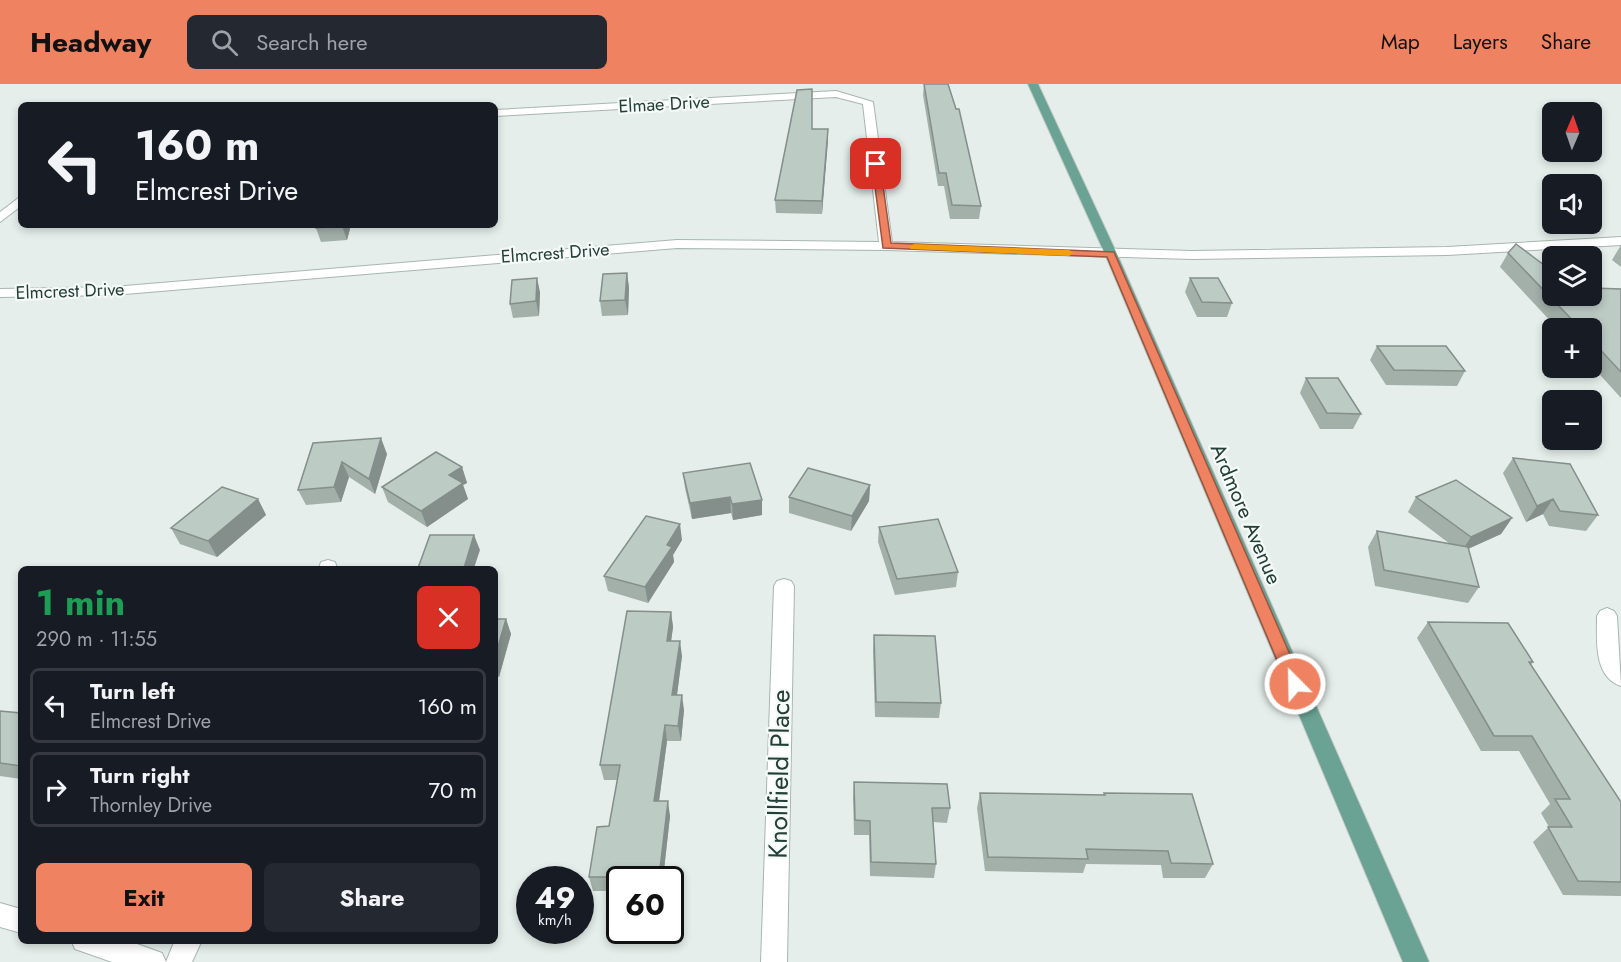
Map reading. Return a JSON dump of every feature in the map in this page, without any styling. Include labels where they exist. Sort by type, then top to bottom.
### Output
[{"type":"main road","name":"Ardmore Avenue","points":[[1033,84],[1111,254],[1416,962]]},
{"type":"street","name":"Elmae Drive","points":[[498,113],[836,94],[868,102],[886,246]]},
{"type":"street","points":[[0,218],[18,203]]},
{"type":"street","name":"Elmcrest Drive","points":[[0,293],[113,291],[677,244],[886,246],[1111,254],[1424,251],[1621,241]]},
{"type":"street","name":"Knollfield Place","points":[[774,962],[784,586]]},
{"type":"street","points":[[1607,616],[1608,659],[1621,678]]},
{"type":"street","points":[[0,915],[18,920]]},
{"type":"street","points":[[97,944],[153,962]]},
{"type":"street","points":[[179,962],[187,944]]},
{"type":"building","points":[[924,84],[948,84],[956,109],[959,109],[981,206],[952,205],[946,173],[939,173]]},
{"type":"building","points":[[812,89],[812,129],[828,129],[822,201],[775,200],[797,90]]},
{"type":"building","points":[[1516,244],[1542,264],[1542,288],[1508,253]]},
{"type":"building","points":[[627,273],[625,300],[600,301],[603,274]]},
{"type":"building","points":[[537,278],[536,301],[510,304],[512,280]]},
{"type":"building","points":[[1190,278],[1218,278],[1232,303],[1202,302]]},
{"type":"building","points":[[1602,288],[1621,289],[1621,372],[1602,352],[1602,318],[1570,318],[1559,306],[1602,306]]},
{"type":"building","points":[[1377,346],[1446,346],[1465,371],[1394,370]]},
{"type":"building","points":[[1306,378],[1338,378],[1361,414],[1327,413]]},
{"type":"building","points":[[381,438],[369,479],[342,462],[334,487],[298,490],[313,443]]},
{"type":"building","points":[[436,452],[462,467],[449,475],[463,483],[421,511],[382,487]]},
{"type":"building","points":[[1513,458],[1570,464],[1598,515],[1560,511],[1553,499],[1537,506]]},
{"type":"building","points":[[750,463],[762,500],[732,504],[730,497],[690,503],[683,473]]},
{"type":"building","points":[[808,468],[870,485],[852,516],[789,497]]},
{"type":"building","points":[[1456,480],[1512,518],[1471,537],[1416,497]]},
{"type":"building","points":[[222,487],[258,499],[208,541],[171,528]]},
{"type":"building","points":[[646,516],[680,524],[667,545],[672,547],[645,587],[604,576]]},
{"type":"building","points":[[938,519],[958,572],[897,579],[879,527]]},
{"type":"building","points":[[1377,531],[1468,547],[1479,587],[1384,570]]},
{"type":"building","points":[[430,535],[474,535],[465,566],[419,566]]},
{"type":"building","points":[[627,611],[671,612],[667,641],[680,641],[672,695],[682,695],[678,726],[665,725],[654,801],[668,801],[660,866],[606,866],[606,877],[594,877],[594,866],[591,866],[597,827],[609,826],[620,765],[600,765]]},
{"type":"building","points":[[498,619],[506,619],[498,647]]},
{"type":"building","points":[[1428,622],[1508,623],[1533,662],[1529,662],[1621,802],[1621,882],[1578,881],[1548,827],[1572,827],[1555,799],[1570,799],[1532,736],[1494,736]]},
{"type":"building","points":[[874,635],[935,636],[941,703],[876,702]]},
{"type":"building","points":[[0,711],[18,713],[18,766],[0,763]]},
{"type":"building","points":[[854,782],[947,784],[950,808],[932,808],[936,864],[871,862],[870,821],[855,820]]},
{"type":"building","points":[[980,793],[1192,794],[1213,864],[1171,863],[1168,851],[1086,849],[1088,859],[988,857]]},
{"type":"slow traffic","points":[[914,247],[1069,253]]},
{"type":"route","points":[[876,164],[886,246],[1111,254],[1295,684]]}]
